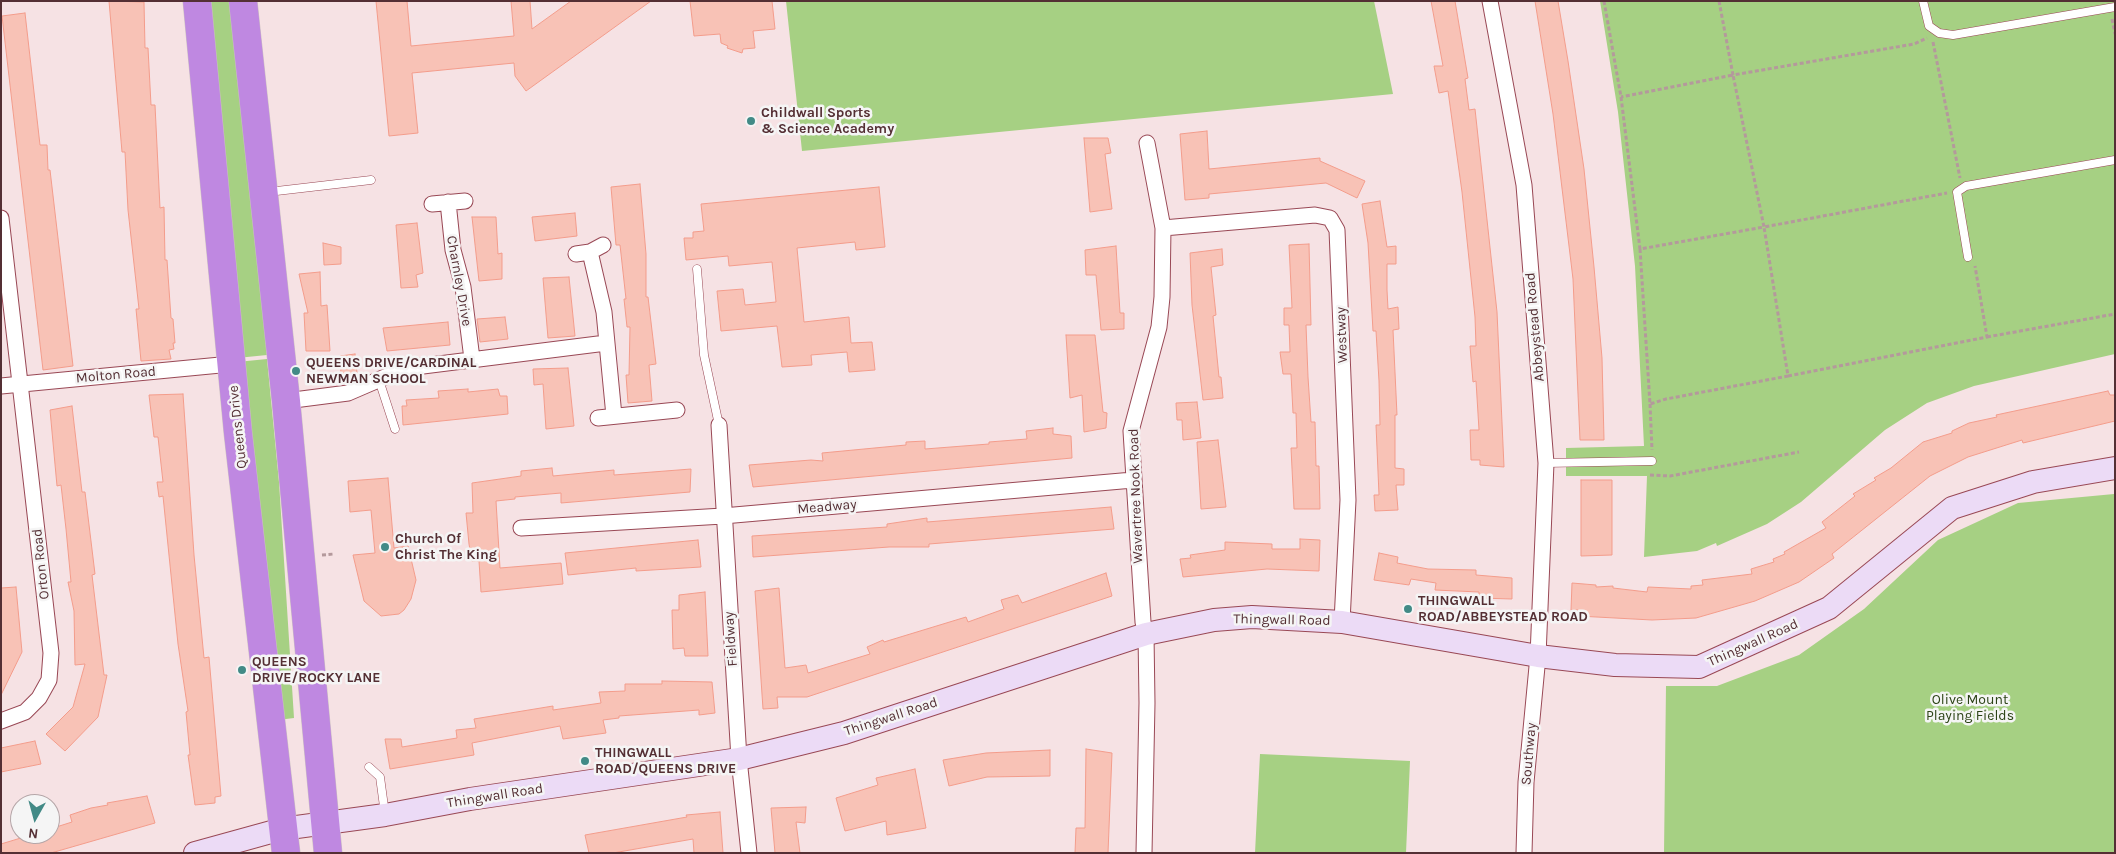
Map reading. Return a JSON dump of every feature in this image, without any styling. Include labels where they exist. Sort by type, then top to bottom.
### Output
[{"type":"highway","name":"Queens Drive","points":[[197,1],[231,364],[284,841]]},
{"type":"highway","points":[[243,1],[286,401],[327,823],[328,853]]},
{"type":"street","name":"Abbeystead Road","points":[[1490,1],[1524,185],[1546,463],[1538,656]]},
{"type":"street","name":"Wavertree Nook Road","points":[[1144,853],[1147,703],[1146,634],[1143,622],[1131,431],[1159,327],[1162,297],[1163,228],[1147,143]]},
{"type":"street","points":[[432,204],[465,200]]},
{"type":"street","name":"Charnley Drive","points":[[448,202],[453,250],[463,288],[472,360]]},
{"type":"street","name":"Westway","points":[[1163,228],[1315,215],[1330,218],[1337,230],[1348,500],[1342,622]]},
{"type":"street","name":"Orton Road","points":[[1,218],[21,384],[51,668],[45,689],[33,706],[16,716],[1,721]]},
{"type":"street","points":[[590,250],[604,312],[614,416]]},
{"type":"street","points":[[286,401],[348,393],[415,367],[606,343]]},
{"type":"street","name":"Molton Road","points":[[1,386],[231,364]]},
{"type":"street","points":[[598,418],[677,410]]},
{"type":"street","name":"Fieldway","points":[[719,425],[739,759],[749,853]]},
{"type":"street","name":"Thingwall Road","points":[[195,853],[284,841],[327,823],[385,816],[470,799],[739,759],[844,733],[1146,634],[1214,620],[1252,617],[1342,622],[1538,656],[1615,665],[1699,668],[1829,608],[1952,508],[2033,482],[2115,468]]},
{"type":"street","name":"Meadway","points":[[521,528],[723,516],[1133,480]]},
{"type":"street","name":"Southway","points":[[1524,853],[1526,782],[1538,656]]},
{"type":"lane","points":[[1923,1],[1929,26],[1939,33],[1953,35],[2115,7]]},
{"type":"lane","points":[[1968,257],[1960,190],[2115,160]]},
{"type":"lane","points":[[263,192],[371,180]]},
{"type":"lane","points":[[696,269],[704,355],[719,425]]},
{"type":"lane","points":[[379,380],[394,428]]},
{"type":"lane","points":[[1546,463],[1652,460]]},
{"type":"lane","points":[[369,767],[380,777],[385,816]]},
{"type":"path","points":[[1604,1],[1621,97],[1640,249],[1652,460]]},
{"type":"path","points":[[1719,1],[1764,227],[1788,376]]},
{"type":"path","points":[[1621,97],[1733,75],[1914,44],[1932,36],[1960,190],[1640,249]]},
{"type":"path","points":[[1968,257],[1975,265],[1987,337]]},
{"type":"path","points":[[1650,404],[1666,399],[2115,314]]},
{"type":"path","points":[[1642,461],[1643,475],[1670,476],[1799,452]]},
{"type":"path","points":[[317,555],[334,554]]},
{"type":"green space","points":[[202,1],[233,1],[267,355],[237,358]]},
{"type":"green space","points":[[786,1],[1374,1],[1393,94],[802,151]]},
{"type":"green space","points":[[1600,1],[2115,1],[2115,354],[1974,386],[1927,403],[1885,430],[1801,502],[1767,524],[1717,546],[1716,543],[1697,551],[1644,557],[1647,476],[1566,476],[1566,448],[1644,446],[1635,266],[1618,112]]},
{"type":"green space","points":[[267,359],[279,482],[294,718],[278,720],[237,362]]},
{"type":"green space","name":"Olive Mount Playing Fields","points":[[2114,494],[2115,853],[1664,853],[1666,686],[1717,686],[1799,655],[1864,609],[1938,540],[2018,503]]},
{"type":"green space","points":[[1260,754],[1410,761],[1406,853],[1255,853]]},
{"type":"building","points":[[109,1],[144,2],[145,48],[148,48],[151,105],[155,105],[160,208],[164,207],[165,260],[167,260],[171,318],[173,319],[175,343],[173,343],[174,349],[169,350],[171,359],[141,361],[136,309],[139,309],[128,210],[125,152],[122,152]]},
{"type":"building","points":[[376,1],[407,1],[411,46],[514,36],[511,1],[530,1],[532,29],[571,1],[651,1],[526,91],[515,76],[514,63],[412,73],[418,133],[389,136]]},
{"type":"building","points":[[690,1],[772,1],[775,29],[753,31],[755,48],[743,49],[742,53],[727,48],[728,46],[721,43],[720,34],[694,36]]},
{"type":"building","points":[[1431,1],[1455,1],[1468,78],[1465,79],[1469,110],[1475,109],[1497,312],[1504,467],[1480,465],[1480,460],[1471,460],[1470,430],[1479,430],[1476,381],[1473,382],[1470,346],[1476,346],[1475,317],[1462,192],[1448,91],[1439,93],[1434,66],[1443,66]]},
{"type":"building","points":[[1535,1],[1558,1],[1568,61],[1584,169],[1594,267],[1602,358],[1604,440],[1580,440],[1573,279],[1553,114]]},
{"type":"building","points":[[25,13],[40,145],[47,145],[48,170],[50,170],[73,366],[43,370],[2,16]]},
{"type":"building","points":[[1207,131],[1209,169],[1320,158],[1320,161],[1365,181],[1357,198],[1326,183],[1209,194],[1209,198],[1185,200],[1180,134]]},
{"type":"building","points":[[1084,138],[1108,138],[1111,153],[1105,154],[1112,209],[1090,212]]},
{"type":"building","points":[[640,184],[646,254],[646,297],[648,297],[656,364],[649,365],[652,401],[628,403],[626,375],[629,375],[630,327],[627,327],[620,245],[616,245],[611,187]]},
{"type":"building","points":[[879,187],[885,247],[856,250],[855,242],[797,248],[804,322],[849,317],[851,343],[872,342],[875,370],[849,372],[847,352],[811,355],[812,365],[782,367],[777,326],[721,331],[717,291],[743,289],[745,305],[776,302],[772,262],[729,266],[728,256],[686,260],[684,238],[693,238],[693,232],[704,231],[701,204]]},
{"type":"building","points":[[1380,201],[1387,247],[1396,246],[1396,264],[1387,264],[1387,290],[1388,309],[1398,307],[1399,329],[1393,330],[1397,415],[1395,415],[1395,468],[1404,469],[1404,485],[1396,485],[1398,510],[1375,511],[1374,495],[1379,495],[1376,425],[1380,425],[1379,381],[1376,331],[1373,331],[1368,243],[1362,204]]},
{"type":"building","points":[[575,213],[577,236],[535,241],[532,217]]},
{"type":"building","points":[[472,217],[496,217],[498,254],[502,253],[502,279],[479,281]]},
{"type":"building","points":[[417,223],[423,273],[416,275],[418,287],[401,288],[396,225]]},
{"type":"building","points":[[323,243],[341,247],[341,264],[324,265]]},
{"type":"building","points":[[1309,244],[1311,325],[1306,325],[1308,377],[1311,422],[1315,422],[1316,466],[1319,466],[1320,509],[1294,509],[1291,448],[1297,448],[1296,413],[1293,413],[1291,374],[1283,374],[1280,352],[1290,352],[1289,325],[1284,325],[1284,308],[1292,308],[1289,245]]},
{"type":"building","points":[[1116,246],[1120,313],[1124,313],[1124,329],[1101,330],[1096,275],[1086,275],[1085,250]]},
{"type":"building","points":[[1222,249],[1223,265],[1211,267],[1216,315],[1213,316],[1223,398],[1203,400],[1192,305],[1190,253]]},
{"type":"building","points":[[320,272],[321,306],[327,305],[330,351],[306,351],[304,313],[308,313],[299,274]]},
{"type":"building","points":[[569,277],[575,336],[548,338],[543,278]]},
{"type":"building","points":[[505,317],[508,339],[480,342],[477,319]]},
{"type":"building","points":[[448,322],[450,345],[387,351],[383,328]]},
{"type":"building","points":[[1066,335],[1095,335],[1103,412],[1107,413],[1106,428],[1084,432],[1082,395],[1070,398]]},
{"type":"building","points":[[355,354],[357,373],[341,374],[340,356]]},
{"type":"building","points":[[568,368],[574,426],[546,429],[543,384],[534,385],[533,369]]},
{"type":"building","points":[[468,389],[468,392],[498,389],[500,396],[507,396],[508,414],[403,425],[402,406],[407,406],[406,400],[439,398],[438,391]]},
{"type":"building","points":[[2108,391],[2110,395],[2115,395],[2115,421],[2023,443],[2022,440],[1968,457],[1930,476],[1832,554],[1834,558],[1799,582],[1755,601],[1696,618],[1652,620],[1578,616],[1578,610],[1571,610],[1572,583],[1596,585],[1596,587],[1613,586],[1613,588],[1647,592],[1648,587],[1691,589],[1691,586],[1703,585],[1702,580],[1752,574],[1751,569],[1774,562],[1773,559],[1785,554],[1784,552],[1826,528],[1822,522],[1855,496],[1853,494],[1876,480],[1874,478],[1891,468],[1923,442],[1952,433],[1952,431],[1969,423],[1997,417],[1996,415]]},
{"type":"building","points":[[183,394],[194,555],[204,658],[209,657],[221,796],[215,797],[215,803],[195,805],[188,755],[190,755],[186,712],[188,711],[178,644],[163,496],[159,497],[157,482],[163,482],[158,437],[154,437],[149,395]]},
{"type":"building","points":[[1197,402],[1201,438],[1183,440],[1182,420],[1177,420],[1176,403]]},
{"type":"building","points":[[72,406],[82,492],[85,492],[95,574],[92,575],[104,675],[107,675],[98,717],[65,751],[46,734],[73,707],[85,664],[75,665],[74,611],[68,582],[71,582],[66,529],[61,485],[57,486],[50,410]]},
{"type":"building","points":[[1053,428],[1053,434],[1071,436],[1072,458],[753,487],[749,465],[811,460],[823,461],[822,453],[906,445],[906,442],[925,441],[925,449],[989,444],[989,442],[1027,439],[1026,431]]},
{"type":"building","points":[[1218,440],[1226,507],[1201,509],[1197,442]]},
{"type":"building","points":[[552,468],[553,476],[614,470],[614,475],[691,469],[690,492],[561,503],[561,493],[515,497],[515,499],[496,501],[500,568],[561,563],[563,584],[481,592],[479,561],[472,561],[466,513],[473,513],[472,483],[521,476],[521,471]]},
{"type":"building","name":"Church Of Christ The King","points":[[388,478],[394,548],[408,546],[416,580],[411,599],[404,610],[399,614],[381,616],[364,601],[353,555],[375,553],[371,510],[350,512],[348,481]]},
{"type":"building","points":[[1581,480],[1612,480],[1612,555],[1581,556]]},
{"type":"building","points":[[1111,507],[1114,529],[929,544],[929,547],[889,547],[753,557],[752,536],[887,527],[887,524],[927,518],[927,522]]},
{"type":"building","points":[[1300,539],[1320,540],[1319,571],[1267,569],[1183,577],[1180,559],[1191,558],[1190,555],[1225,550],[1225,542],[1272,544],[1272,549],[1300,549]]},
{"type":"building","points":[[698,540],[701,567],[636,571],[636,568],[568,575],[565,553]]},
{"type":"building","points":[[1379,553],[1398,557],[1397,563],[1428,569],[1476,570],[1476,575],[1512,578],[1512,599],[1479,598],[1479,592],[1435,590],[1436,583],[1411,579],[1409,585],[1374,580]]},
{"type":"building","points":[[1106,573],[1112,596],[807,697],[777,697],[778,708],[763,709],[755,591],[779,588],[785,668],[806,665],[808,673],[870,654],[867,647],[883,640],[884,642],[966,617],[968,622],[1004,609],[1001,600],[1018,595],[1022,603]]},
{"type":"building","points":[[16,587],[22,652],[1,695],[1,588]]},
{"type":"building","points":[[705,592],[708,656],[685,656],[684,648],[673,649],[672,610],[679,610],[679,595]]},
{"type":"building","points":[[662,681],[712,682],[715,713],[699,715],[699,710],[619,716],[619,718],[603,720],[606,733],[563,739],[560,726],[472,743],[474,755],[390,769],[385,739],[401,739],[402,747],[457,738],[456,730],[476,728],[474,719],[553,706],[553,710],[601,703],[599,692],[625,691],[625,684],[662,684]]},
{"type":"building","points":[[35,741],[41,764],[1,772],[1,748]]},
{"type":"building","points":[[1086,749],[1112,753],[1108,853],[1075,853],[1076,828],[1085,828]]},
{"type":"building","points":[[1050,750],[1050,776],[987,777],[949,786],[943,760],[986,753]]},
{"type":"building","points":[[915,769],[926,828],[887,835],[886,821],[845,831],[836,798],[878,785],[876,778]]},
{"type":"building","points":[[147,796],[155,823],[51,853],[1,853],[1,844],[10,841],[10,844],[60,844],[60,826],[72,822],[70,815],[108,805],[107,803]]},
{"type":"building","points":[[806,807],[805,823],[796,822],[800,853],[775,853],[771,808]]},
{"type":"building","points":[[720,812],[723,853],[694,853],[693,839],[613,853],[589,853],[585,835],[687,817],[686,815]]},
{"type":"place","name":"Childwall Sports & Science Academy","points":[[751,121]]},
{"type":"place","name":"QUEENS DRIVE/CARDINAL NEWMAN SCHOOL","points":[[296,371]]},
{"type":"place","name":"Church Of Christ The King","points":[[385,547]]},
{"type":"place","name":"THINGWALL ROAD/ABBEYSTEAD ROAD","points":[[1408,609]]},
{"type":"place","name":"QUEENS DRIVE/ROCKY LANE","points":[[242,670]]},
{"type":"place","name":"THINGWALL ROAD/QUEENS DRIVE","points":[[585,761]]}]
